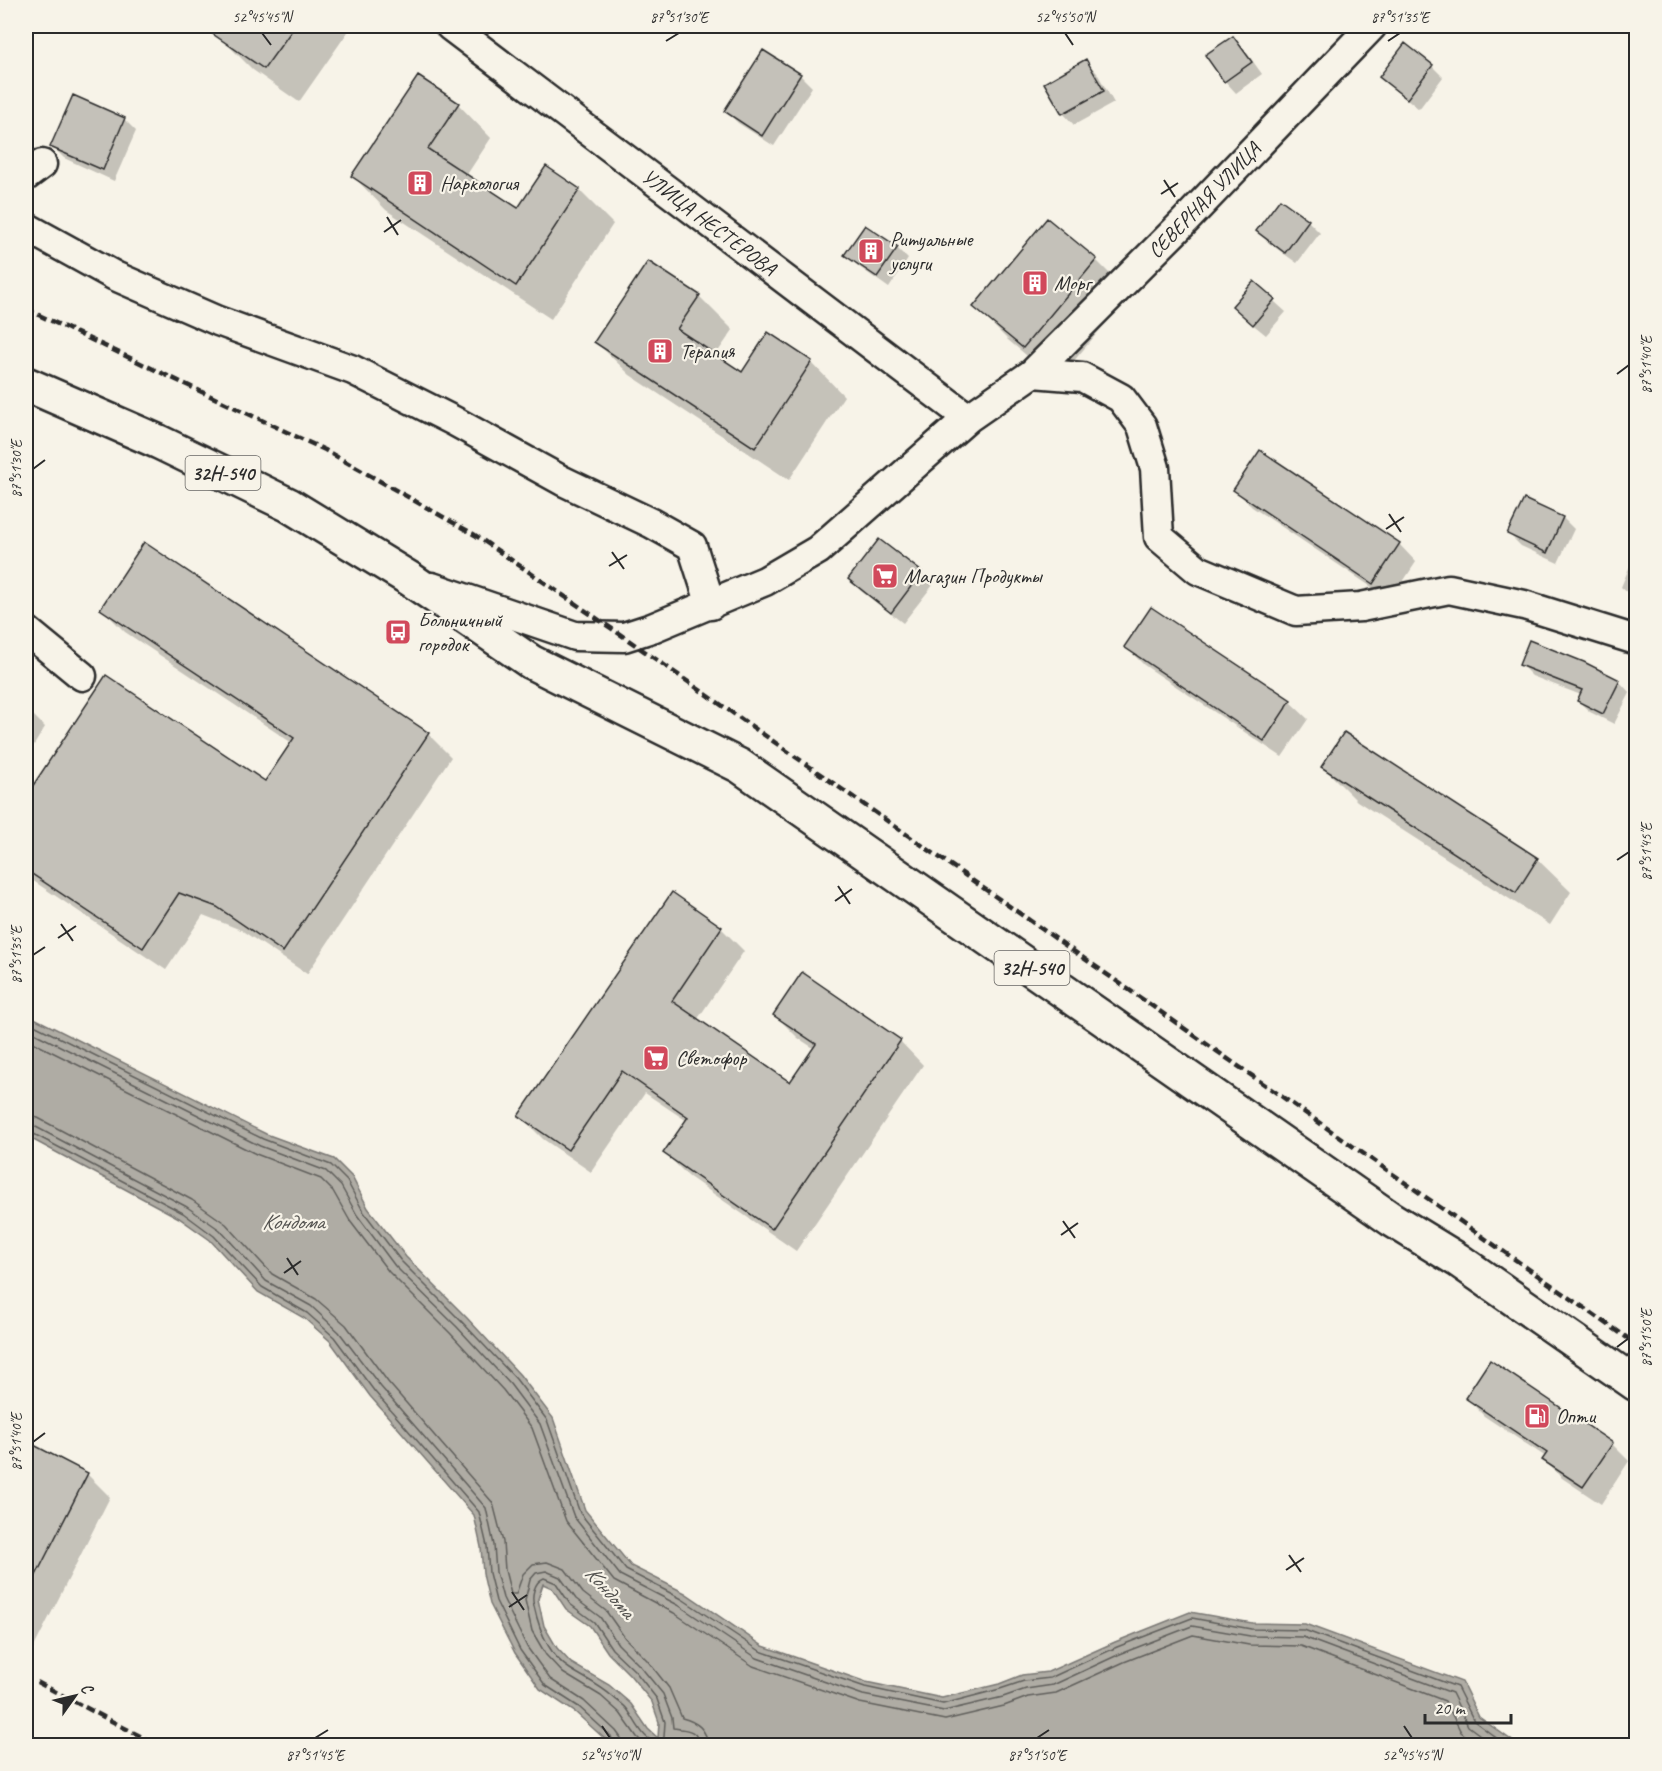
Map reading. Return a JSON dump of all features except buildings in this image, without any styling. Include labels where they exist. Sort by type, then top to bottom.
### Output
[{"type":"main road","name":"32Н-540","points":[[26,384],[159,441],[289,505],[410,579],[531,662],[741,766],[1391,1219],[1458,1260],[1636,1384]]},
{"type":"street","name":"УЛИЦА НЕСТЕРОВА","points":[[450,26],[968,418]]},
{"type":"street","name":"СЕВЕРНАЯ УЛИЦА","points":[[1033,373],[1183,223],[1372,26]]},
{"type":"street","points":[[26,227],[116,276],[208,317],[353,369],[563,481],[651,523],[692,546],[711,605]]},
{"type":"street","points":[[410,579],[575,636],[624,637],[711,605],[765,581],[818,550],[968,418],[1033,373],[1082,377],[1121,398],[1142,426],[1155,468],[1159,537],[1198,570],[1296,611],[1361,607],[1449,589],[1524,605],[1636,640]]},
{"type":"street","points":[[26,630],[82,676]]},
{"type":"water","name":"Кондома","points":[[26,1014],[266,1134],[334,1159],[352,1177],[368,1208],[406,1257],[520,1375],[553,1418],[585,1510],[631,1566],[685,1593],[763,1646],[866,1682],[942,1698],[999,1684],[1022,1675],[1048,1672],[1190,1612],[1252,1623],[1305,1624],[1462,1682],[1479,1717],[1518,1745],[690,1746],[682,1741],[680,1745],[610,1745],[575,1712],[540,1689],[515,1653],[490,1604],[474,1515],[370,1396],[330,1341],[304,1318],[258,1292],[210,1240],[179,1218],[26,1136]],"holes":[[[543,1584],[552,1588],[566,1609],[590,1626],[608,1653],[652,1702],[659,1722],[658,1738],[648,1729],[631,1704],[609,1685],[571,1663],[557,1648],[544,1626],[538,1599]]]},
{"type":"railway","points":[[26,309],[325,450],[475,535],[1636,1344]]},
{"type":"railway","points":[[37,1682],[159,1746]]},
{"type":"place","name":"Наркология","points":[[420,183]]},
{"type":"place","name":"Ритуальные услуги","points":[[871,251]]},
{"type":"place","name":"Морг","points":[[1035,283]]},
{"type":"place","name":"Терапия","points":[[660,351]]},
{"type":"place","name":"Магазин Продукты","points":[[885,576]]},
{"type":"place","name":"Больничный городок","points":[[398,632]]},
{"type":"place","name":"Светофор","points":[[656,1058]]},
{"type":"place","name":"Опти","points":[[1537,1416]]}]
